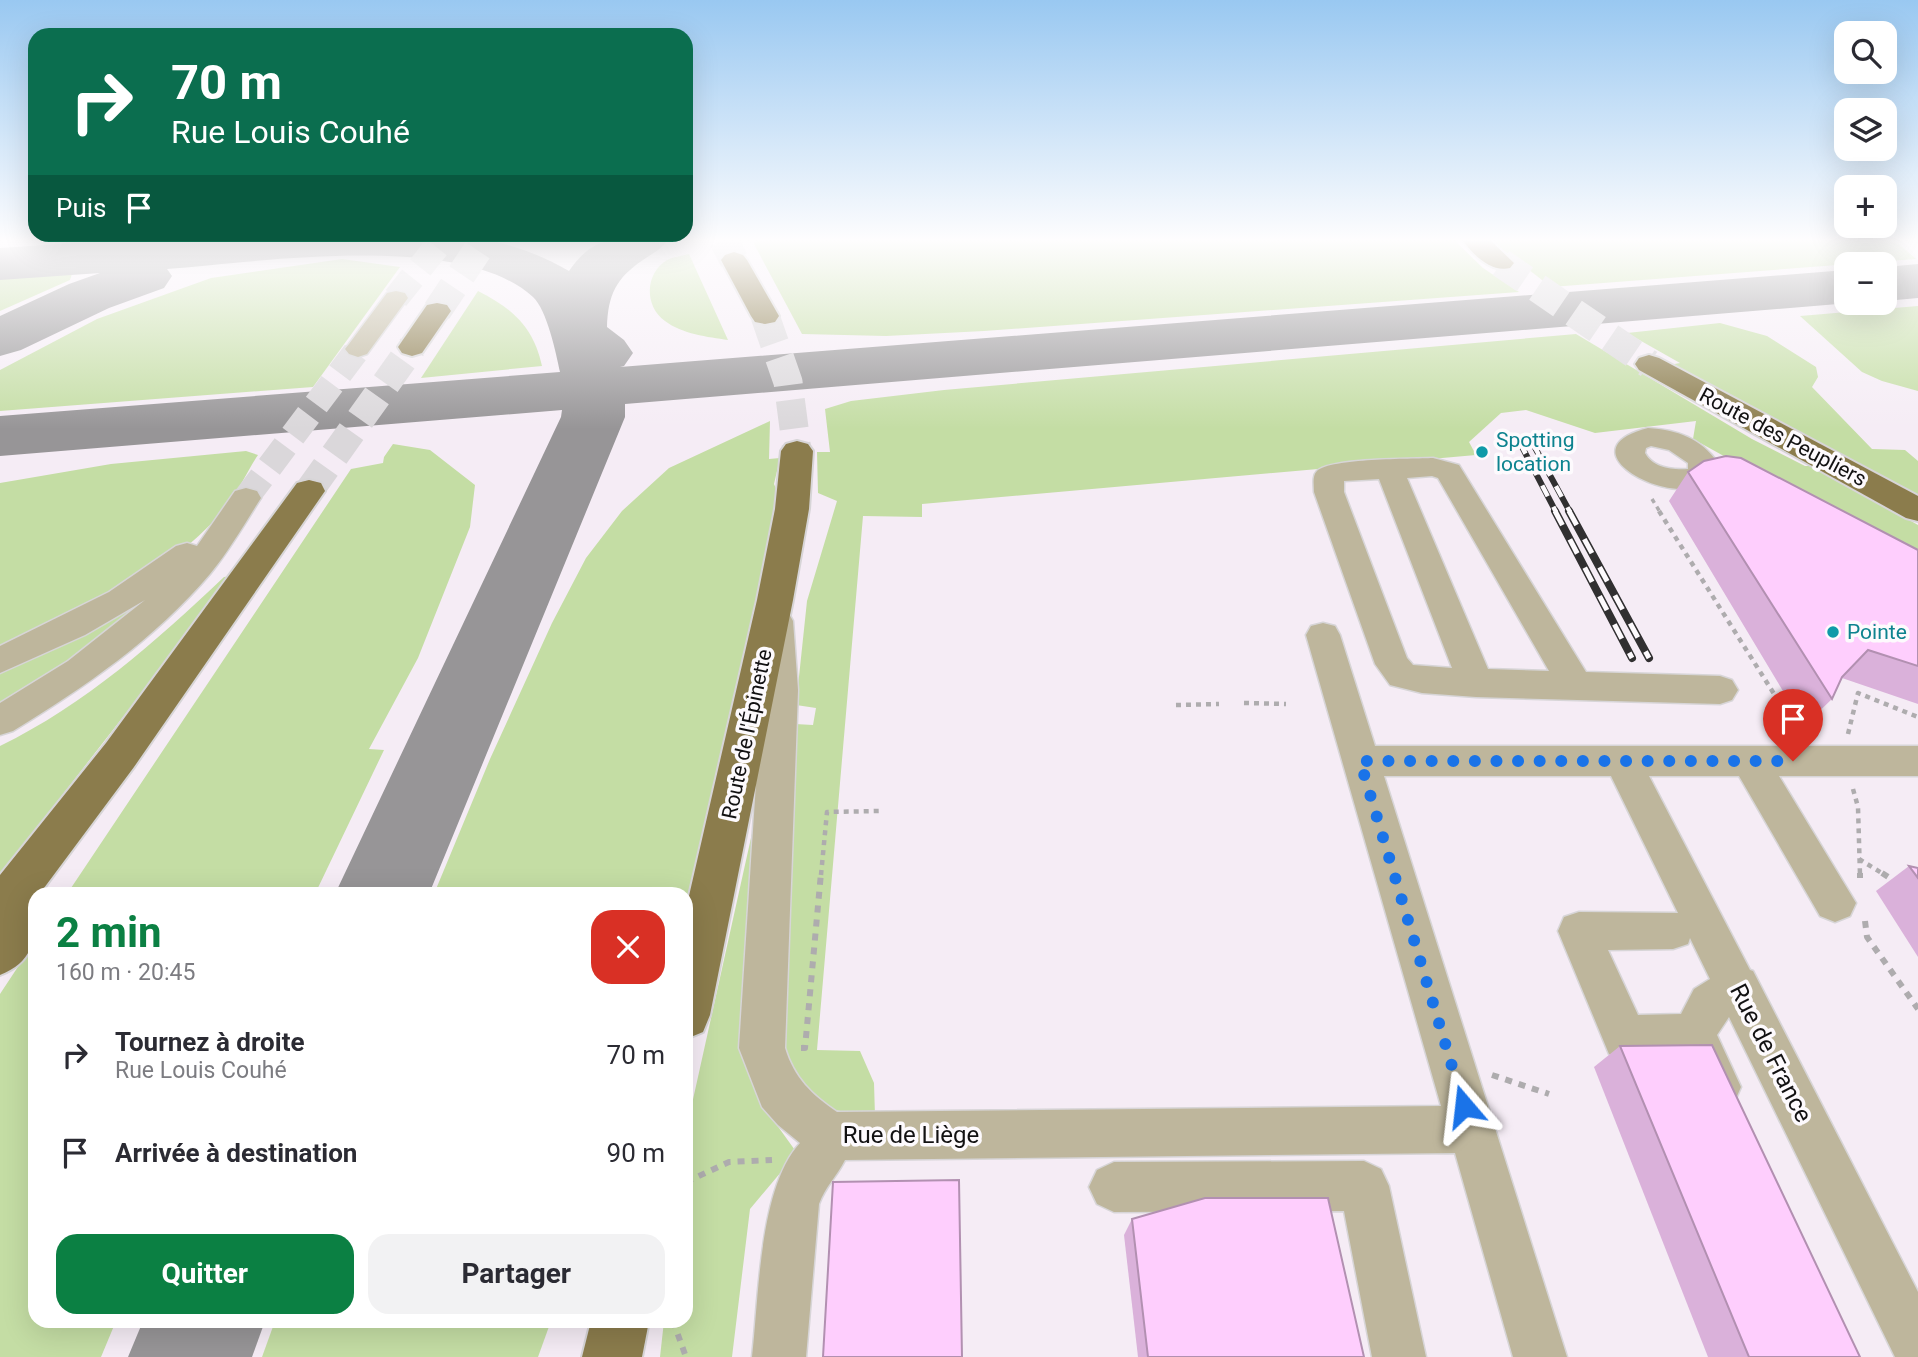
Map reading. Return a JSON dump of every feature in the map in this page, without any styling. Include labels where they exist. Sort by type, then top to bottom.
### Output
[{"type":"main road","points":[[757,302],[765,316]]},
{"type":"main road","points":[[412,347],[437,311]]},
{"type":"main road","name":"Route des Peupliers","points":[[1649,364],[1918,510]]},
{"type":"main road","name":"Route de l'Épinette","points":[[693,982],[775,600],[792,509],[797,451]]},
{"type":"main road","points":[[0,910],[120,754],[309,491]]},
{"type":"main road","points":[[48,887],[90,829],[120,754]]},
{"type":"main road","points":[[0,953],[28,915]]},
{"type":"main road","points":[[612,1357],[618,1328]]},
{"type":"street","points":[[358,349],[393,302]]},
{"type":"street","points":[[1659,438],[1681,444],[1715,469],[1686,481],[1651,474],[1634,461],[1630,454],[1633,443],[1639,439],[1659,438]]},
{"type":"street","points":[[1575,684],[1448,472],[1433,467],[1338,472],[1328,477],[1329,492],[1392,664],[1402,676],[1476,683],[1720,690]]},
{"type":"street","points":[[1390,471],[1476,683]]},
{"type":"street","points":[[0,660],[112,605],[168,569],[201,543],[246,498],[200,563],[158,609],[118,643],[57,686],[0,721]]},
{"type":"street","name":"Rue de Liège","points":[[775,600],[780,690],[762,1048],[770,1077],[788,1106],[831,1136],[1471,1129]]},
{"type":"street","points":[[1323,635],[1540,1357]]},
{"type":"street","points":[[1360,761],[1750,761],[1842,751],[1918,761]]},
{"type":"street","name":"Rue de France","points":[[1622,760],[1918,1347]]},
{"type":"street","points":[[1750,761],[1853,903]]},
{"type":"street","points":[[1673,930],[1579,931],[1625,1038],[1694,1035]]},
{"type":"street","points":[[1694,1035],[1710,1004],[1738,986]]},
{"type":"street","points":[[1694,1035],[1734,1122]]},
{"type":"street","points":[[779,1357],[794,1204],[806,1172],[822,1154],[831,1136]]},
{"type":"street","points":[[1114,1187],[1364,1186],[1399,1357]]},
{"type":"path","points":[[1651,474],[1645,486],[1804,741]]},
{"type":"path","points":[[1918,717],[1858,692],[1842,751],[1858,807],[1858,859],[1853,903],[1867,937],[1918,1009]]},
{"type":"path","points":[[1244,703],[1286,704]]},
{"type":"path","points":[[1176,705],[1219,704]]},
{"type":"path","points":[[762,1048],[805,1048],[827,812],[878,811]]},
{"type":"path","points":[[1858,859],[1900,884]]},
{"type":"path","points":[[693,1179],[729,1161],[769,1160]]},
{"type":"path","points":[[676,1328],[686,1357]]},
{"type":"shaded area","points":[[0,302],[1834,302],[1834,315],[1897,315],[1897,302],[1918,302],[1918,1357],[0,1357]]},
{"type":"green space","points":[[0,302],[20,302],[0,311]]},
{"type":"green space","points":[[143,302],[374,302],[313,387],[0,411],[0,370],[97,319]]},
{"type":"green space","points":[[471,302],[497,302],[520,320],[533,340],[542,366],[421,378]]},
{"type":"green space","points":[[652,302],[711,302],[728,340],[679,329],[665,321]]},
{"type":"green space","points":[[785,302],[1377,302],[984,331],[886,336],[802,334]]},
{"type":"green space","points":[[1918,306],[1918,391],[1862,372],[1800,316],[1834,313],[1897,315],[1897,308]]},
{"type":"green space","points":[[1720,323],[1767,336],[1816,367],[1818,377],[1812,387],[1872,449],[1905,450],[1918,461],[1918,502],[1669,365],[1680,363],[1627,333]]},
{"type":"green space","points":[[1576,334],[1752,439],[1805,466],[1814,466],[1918,525],[1918,563],[1693,439],[1696,421],[1595,433],[1526,410],[1501,413],[1469,442],[1476,455],[922,504],[922,517],[863,516],[817,1050],[860,1051],[874,1083],[875,1116],[820,1108],[776,1049],[795,724],[813,725],[816,708],[796,705],[807,601],[837,501],[818,493],[817,452],[830,452],[825,409],[851,401],[944,390]]},
{"type":"green space","points":[[770,421],[769,459],[780,458],[774,484],[781,501],[693,889],[693,887],[437,887],[490,759],[552,623],[586,558],[622,511],[669,468]]},
{"type":"green space","points":[[393,444],[430,450],[475,485],[470,527],[418,658],[369,749],[384,750],[318,887],[72,887],[351,469],[383,463]]},
{"type":"green space","points":[[246,451],[258,455],[231,500],[198,536],[173,557],[118,594],[0,650],[0,483],[111,464]]},
{"type":"green space","points":[[231,576],[0,875],[0,746],[62,711],[90,691],[145,648],[224,577]]},
{"type":"green space","points":[[175,579],[155,602],[0,712],[0,672]]},
{"type":"green space","points":[[778,716],[740,1049],[774,1121],[797,1153],[750,1209],[732,1357],[660,1357],[663,1328],[693,1328],[693,1099]]},
{"type":"green space","points":[[28,952],[28,1328],[113,1328],[101,1357],[0,1357],[0,994]]},
{"type":"green space","points":[[272,1328],[548,1328],[538,1357],[262,1357]]},
{"type":"building","name":"Pointe","points":[[1726,456],[1741,458],[1918,550],[1918,666],[1868,650],[1842,677],[1832,699],[1688,472],[1704,461]]},
{"type":"building","points":[[1909,866],[1918,868],[1918,878]]},
{"type":"building","points":[[1712,1045],[1860,1357],[1749,1357],[1620,1046]]},
{"type":"building","points":[[959,1180],[962,1357],[823,1357],[833,1182]]},
{"type":"building","points":[[1205,1198],[1328,1198],[1364,1357],[1148,1357],[1132,1219]]},
{"type":"taxiway","points":[[0,338],[76,302]]},
{"type":"taxiway","points":[[567,302],[589,366],[593,388]]},
{"type":"taxiway","points":[[581,302],[578,332],[603,353]]},
{"type":"taxiway","points":[[593,388],[1656,302]]},
{"type":"taxiway","points":[[0,436],[593,388]]},
{"type":"taxiway","points":[[385,887],[593,417],[593,388]]},
{"type":"taxiway","points":[[190,1357],[201,1328]]},
{"type":"tunnel","points":[[437,311],[443,302]]},
{"type":"tunnel","points":[[1559,302],[1649,364]]},
{"type":"tunnel","points":[[765,316],[788,382],[797,451]]},
{"type":"tunnel","points":[[309,491],[412,347]]},
{"type":"tunnel","points":[[246,498],[358,349]]},
{"type":"railway","points":[[1520,443],[1556,512]]},
{"type":"railway","points":[[1533,444],[1570,512]]},
{"type":"railway","points":[[1555,511],[1632,658]]},
{"type":"railway","points":[[1569,511],[1649,658]]},
{"type":"place","name":"Spotting location","points":[[1482,452]]},
{"type":"place","name":"Pointe","points":[[1833,632]]},
{"type":"route","points":[[1464,1106],[1360,761],[1793,761]]}]
